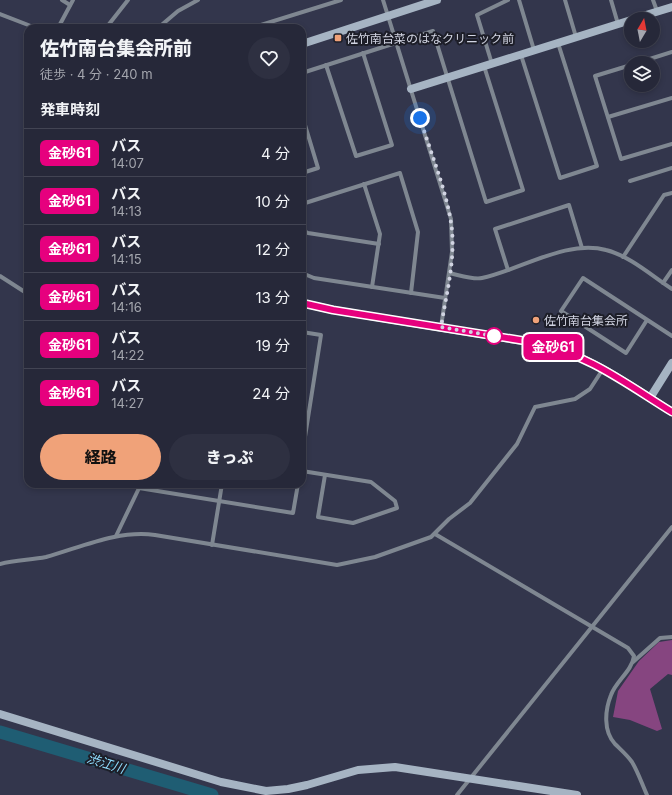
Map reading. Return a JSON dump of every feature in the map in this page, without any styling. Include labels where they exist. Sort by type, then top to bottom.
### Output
[{"type":"street","points":[[62,0],[70,5]]},
{"type":"street","points":[[60,24],[73,0]]},
{"type":"street","points":[[109,24],[128,0]]},
{"type":"street","points":[[163,24],[178,11],[198,0]]},
{"type":"street","points":[[264,24],[341,0]]},
{"type":"street","points":[[383,0],[450,219],[452,246],[441,327]]},
{"type":"street","points":[[306,43],[437,0]]},
{"type":"street","points":[[306,72],[433,31],[486,202],[524,190],[488,65],[477,15],[508,0]]},
{"type":"street","points":[[519,0],[534,50]]},
{"type":"street","points":[[565,0],[576,37]]},
{"type":"street","points":[[611,0],[618,24]]},
{"type":"street","points":[[653,0],[657,12],[672,7]]},
{"type":"street","points":[[0,14],[25,24]]},
{"type":"street","points":[[411,89],[624,22]]},
{"type":"street","points":[[521,55],[560,178],[597,166],[558,43]]},
{"type":"street","points":[[659,56],[672,52]]},
{"type":"street","points":[[326,65],[356,156],[392,145],[363,53]]},
{"type":"street","points":[[624,67],[595,76],[621,159],[672,144]]},
{"type":"street","points":[[608,117],[672,98]]},
{"type":"street","points":[[306,128],[318,168],[306,172]]},
{"type":"street","points":[[630,181],[672,168]]},
{"type":"street","points":[[306,203],[400,172],[418,232],[410,293]]},
{"type":"street","points":[[364,184],[380,234],[372,287]]},
{"type":"street","points":[[623,257],[664,195],[672,193]]},
{"type":"street","points":[[508,270],[495,229],[569,205],[582,248]]},
{"type":"street","points":[[306,232],[379,244]]},
{"type":"street","points":[[449,273],[481,278],[572,249],[599,248],[623,257],[672,289]]},
{"type":"street","points":[[663,283],[672,270]]},
{"type":"street","points":[[306,275],[314,278],[445,298]]},
{"type":"street","points":[[0,276],[24,289]]},
{"type":"street","points":[[647,320],[626,352],[561,310],[583,278],[672,336]]},
{"type":"street","points":[[306,304],[333,310],[547,345],[579,356],[603,368],[672,412]]},
{"type":"street","points":[[306,333],[321,336],[306,431]]},
{"type":"street","points":[[650,398],[672,363]]},
{"type":"street","points":[[0,564],[44,557],[116,536],[142,533],[343,565],[375,556],[435,534],[449,519],[470,503],[504,461],[524,432],[535,407],[575,399],[590,389],[603,368]]},
{"type":"street","points":[[306,472],[371,482],[395,502],[397,508],[354,523],[318,517],[325,475]]},
{"type":"street","points":[[116,536],[139,488]]},
{"type":"street","points":[[151,488],[293,513],[297,488]]},
{"type":"street","points":[[212,545],[222,488]]},
{"type":"street","points":[[457,795],[672,527]]},
{"type":"street","points":[[435,534],[628,648],[634,656],[633,662]]},
{"type":"street","points":[[647,795],[636,768],[627,755],[611,739],[607,726],[608,704],[616,684],[633,662],[660,638],[672,637]]},
{"type":"street","points":[[0,714],[221,782],[266,791],[288,789],[358,770],[375,767],[408,768],[577,795]]},
{"type":"shaded area","points":[[672,640],[672,675],[668,674],[650,689],[662,729],[657,731],[630,720],[613,717],[618,691],[639,661],[659,642]]},
{"type":"waterway","name":"渋江川","points":[[0,732],[212,795]]},
{"type":"bus line","name":"金砂61","points":[[306,305],[547,345],[564,350],[596,364],[672,412]]},
{"type":"place","name":"佐竹南台菜のはなクリニック前","points":[[338,38]]},
{"type":"place","name":"佐竹南台集会所","points":[[536,320]]},
{"type":"route","points":[[420,118],[448,206],[452,230],[452,252],[441,327],[494,336]]}]
